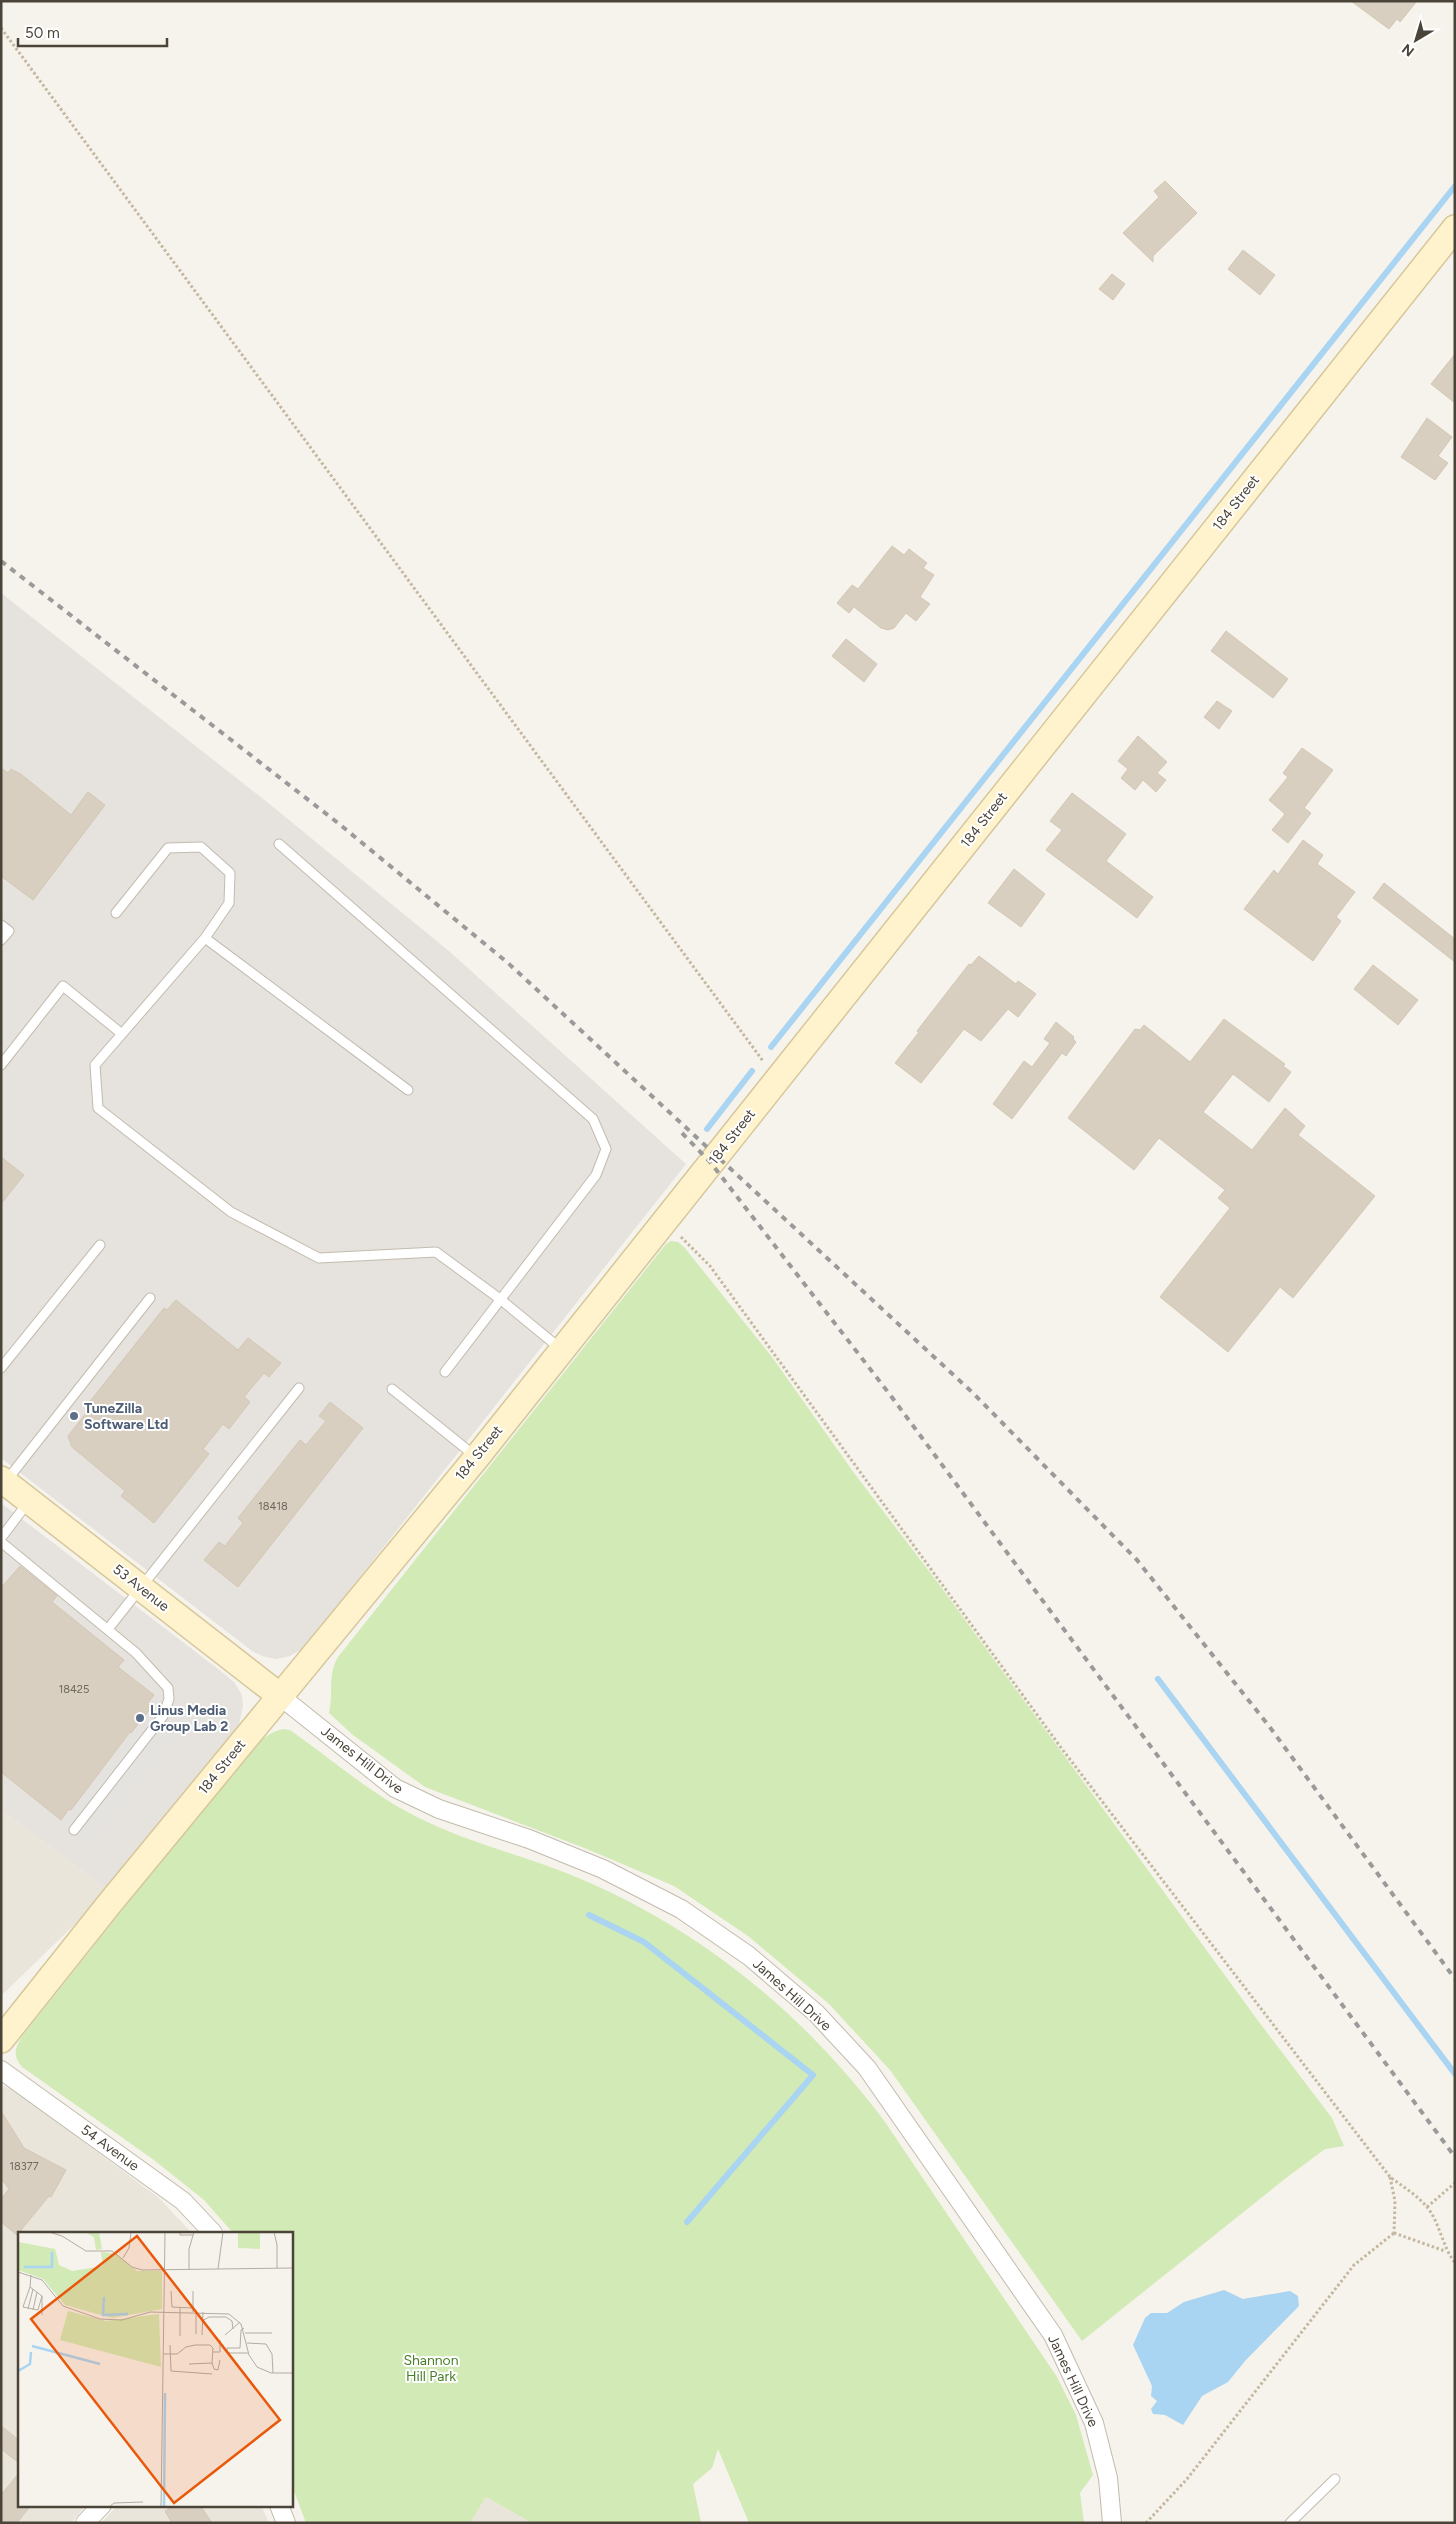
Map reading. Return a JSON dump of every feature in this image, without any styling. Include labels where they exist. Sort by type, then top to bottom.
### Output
[{"type":"main road","name":"184 Street","points":[[1,2040],[110,1903],[562,1350],[1455,228]]},
{"type":"main road","name":"53 Avenue","points":[[3,1481],[280,1696]]},
{"type":"street","name":"James Hill Drive","points":[[280,1696],[395,1788],[417,1800],[603,1868],[682,1909],[749,1956],[816,2013],[866,2068],[1053,2335],[1094,2423],[1108,2478],[1112,2523]]},
{"type":"street","name":"54 Avenue","points":[[1,2070],[183,2201],[212,2232]]},
{"type":"street","points":[[86,2523],[101,2506]]},
{"type":"street","points":[[280,2506],[286,2523]]},
{"type":"lane","points":[[280,844],[593,1119],[606,1149],[596,1175],[444,1372]]},
{"type":"lane","points":[[116,913],[168,848],[201,847],[230,873],[229,903],[205,938],[95,1065],[98,1108],[231,1212],[319,1258],[436,1252],[500,1299],[562,1350]]},
{"type":"lane","points":[[1,925],[9,931],[1,940]]},
{"type":"lane","points":[[205,938],[408,1090]]},
{"type":"lane","points":[[1,1064],[63,986],[122,1034]]},
{"type":"lane","points":[[1,1368],[4,1361],[100,1245]]},
{"type":"lane","points":[[3,1481],[150,1298]]},
{"type":"lane","points":[[108,1629],[299,1388]]},
{"type":"lane","points":[[392,1388],[476,1457]]},
{"type":"lane","points":[[1,1538],[29,1501]]},
{"type":"lane","points":[[1,1542],[136,1653],[168,1688],[168,1706],[163,1716],[74,1830]]},
{"type":"lane","points":[[1290,2523],[1335,2479]]},
{"type":"path","points":[[1,28],[777,1080]]},
{"type":"path","points":[[677,1233],[710,1266],[1062,1749],[1390,2177],[1428,2207],[1439,2229],[1446,2251],[1455,2263]]},
{"type":"path","points":[[1146,2523],[1187,2479],[1354,2265],[1394,2233],[1395,2201],[1390,2177]]},
{"type":"path","points":[[1428,2207],[1455,2183]]},
{"type":"path","points":[[1394,2233],[1446,2251]]},
{"type":"shaded area","points":[[1,593],[272,806],[450,952],[686,1164],[304,1648],[290,1656],[276,1659],[262,1656],[252,1651],[1,1458]]},
{"type":"shaded area","points":[[1,1503],[218,1669],[234,1682],[242,1695],[243,1706],[239,1725],[225,1746],[109,1891],[1,1810]]},
{"type":"shaded area","points":[[154,1706],[192,1715],[90,1847],[62,1823]]},
{"type":"shaded area","points":[[1,1810],[109,1891],[1,1996]]},
{"type":"shaded area","points":[[1,2085],[15,2091],[159,2198],[191,2232],[18,2232],[18,2506],[85,2506],[71,2523],[1,2523]]},
{"type":"shaded area","points":[[486,2497],[532,2523],[470,2523]]},
{"type":"shaded area","points":[[117,2506],[261,2506],[269,2523],[101,2523]]},
{"type":"green space","points":[[671,1241],[678,1242],[684,1247],[772,1357],[854,1473],[938,1583],[1259,2022],[1332,2118],[1344,2146],[1325,2149],[1286,2178],[1082,2341],[890,2070],[829,2004],[748,1936],[674,1886],[587,1849],[425,1787],[353,1735],[329,1713],[332,1677],[338,1657],[666,1244]]},
{"type":"green space","name":"Shannon Hill Park","points":[[290,1730],[382,1797],[435,1826],[540,1863],[581,1879],[626,1900],[669,1924],[710,1951],[749,1980],[786,2012],[854,2083],[885,2122],[1057,2377],[1076,2415],[1093,2475],[1080,2493],[1084,2523],[749,2523],[718,2449],[712,2468],[693,2484],[701,2523],[532,2523],[486,2497],[470,2523],[306,2523],[292,2486],[292,2232],[232,2232],[204,2200],[154,2160],[22,2067],[16,2055],[18,2044],[23,2035],[229,1776],[260,1741],[275,1731]]},
{"type":"water","points":[[1224,2290],[1243,2299],[1290,2291],[1298,2296],[1299,2306],[1245,2361],[1228,2382],[1202,2396],[1183,2425],[1165,2415],[1153,2414],[1151,2409],[1157,2401],[1151,2396],[1152,2386],[1133,2345],[1145,2318],[1151,2313],[1167,2313],[1184,2302]]},
{"type":"building","points":[[1351,1],[1417,1],[1400,22],[1397,19],[1389,29]]},
{"type":"building","points":[[1165,181],[1197,213],[1153,256],[1153,262],[1123,233],[1159,197],[1154,191]]},
{"type":"building","points":[[1243,250],[1275,275],[1260,295],[1228,269]]},
{"type":"building","points":[[1112,274],[1125,284],[1113,300],[1099,289]]},
{"type":"building","points":[[1455,354],[1455,403],[1431,384]]},
{"type":"building","points":[[1427,418],[1452,437],[1438,456],[1448,463],[1435,480],[1401,457]]},
{"type":"building","points":[[892,546],[904,555],[909,549],[927,563],[923,568],[934,575],[920,597],[930,604],[916,621],[906,613],[894,628],[888,630],[881,628],[854,607],[849,613],[837,603],[852,585],[858,589]]},
{"type":"building","points":[[1226,631],[1288,679],[1273,698],[1211,651]]},
{"type":"building","points":[[846,639],[877,664],[864,682],[832,656]]},
{"type":"building","points":[[1217,701],[1232,711],[1219,729],[1204,717]]},
{"type":"building","points":[[1138,736],[1167,762],[1157,773],[1166,780],[1156,792],[1143,780],[1135,790],[1121,778],[1128,769],[1118,761]]},
{"type":"building","points":[[1302,748],[1333,770],[1304,808],[1311,813],[1288,843],[1272,830],[1285,814],[1269,800],[1288,777],[1283,773]]},
{"type":"building","points":[[1,768],[8,773],[11,769],[22,775],[71,815],[88,792],[105,805],[33,900],[1,876]]},
{"type":"building","points":[[1072,793],[1126,834],[1106,861],[1153,897],[1137,918],[1046,850],[1062,830],[1050,821]]},
{"type":"building","points":[[1303,840],[1323,855],[1317,864],[1355,892],[1336,917],[1341,921],[1313,961],[1244,909],[1274,870],[1278,874]]},
{"type":"building","points":[[1014,869],[1045,894],[1021,927],[988,903]]},
{"type":"building","points":[[1384,883],[1455,939],[1455,962],[1373,898]]},
{"type":"building","points":[[979,956],[1016,984],[1018,981],[1036,994],[1018,1017],[1008,1009],[981,1041],[964,1029],[921,1083],[895,1063],[919,1032],[917,1031],[969,964],[971,965]]},
{"type":"building","points":[[1373,965],[1418,1000],[1398,1025],[1354,989]]},
{"type":"building","points":[[1224,1019],[1285,1064],[1283,1066],[1291,1072],[1269,1102],[1233,1074],[1203,1112],[1252,1150],[1285,1108],[1305,1126],[1298,1135],[1375,1196],[1293,1298],[1280,1287],[1228,1352],[1160,1297],[1230,1208],[1218,1198],[1225,1190],[1159,1138],[1134,1170],[1068,1118],[1135,1029],[1140,1030],[1144,1025],[1190,1062]]},
{"type":"building","points":[[1056,1022],[1074,1037],[1073,1039],[1076,1042],[1066,1056],[1062,1053],[1012,1119],[993,1104],[1024,1061],[1032,1067],[1050,1043],[1044,1039]]},
{"type":"building","points":[[1,1157],[24,1175],[1,1204]]},
{"type":"building","points":[[176,1300],[238,1350],[248,1338],[281,1363],[269,1377],[264,1373],[244,1397],[250,1402],[229,1429],[223,1424],[203,1449],[209,1454],[154,1523],[121,1496],[125,1491],[72,1447],[68,1436],[91,1407],[87,1405],[164,1308],[167,1310]]},
{"type":"building","points":[[330,1402],[363,1428],[238,1587],[204,1560],[219,1542],[225,1546],[243,1523],[238,1518],[300,1440],[306,1445],[326,1421],[319,1416]]},
{"type":"building","points":[[20,1566],[57,1596],[52,1602],[124,1660],[118,1667],[154,1695],[147,1704],[152,1707],[130,1732],[71,1810],[69,1809],[61,1820],[1,1772],[1,1588]]},
{"type":"building","points":[[1,2111],[24,2148],[66,2170],[51,2197],[49,2196],[17,2235],[1,2222],[1,2199],[9,2189],[1,2178]]},
{"type":"building","points":[[1,2426],[18,2439],[18,2462],[1,2449]]},
{"type":"building","points":[[18,2474],[18,2506],[30,2506],[17,2523],[1,2523],[1,2495]]},
{"type":"building","points":[[173,2506],[201,2506],[212,2523],[172,2523],[165,2511]]},
{"type":"waterway","points":[[771,1047],[1455,186]]},
{"type":"waterway","points":[[707,1129],[752,1071]]},
{"type":"waterway","points":[[1158,1679],[1455,2074]]},
{"type":"waterway","points":[[589,1915],[644,1942],[813,2075],[687,2222]]},
{"type":"railway","points":[[1,561],[338,823],[508,963],[973,1393],[1137,1560],[1269,1726],[1455,1979]]},
{"type":"railway","points":[[682,1133],[711,1163],[891,1396],[1455,2157]]},
{"type":"place","name":"TuneZilla Software Ltd","points":[[74,1416]]},
{"type":"place","name":"Linus Media Group Lab 2","points":[[140,1718]]}]
